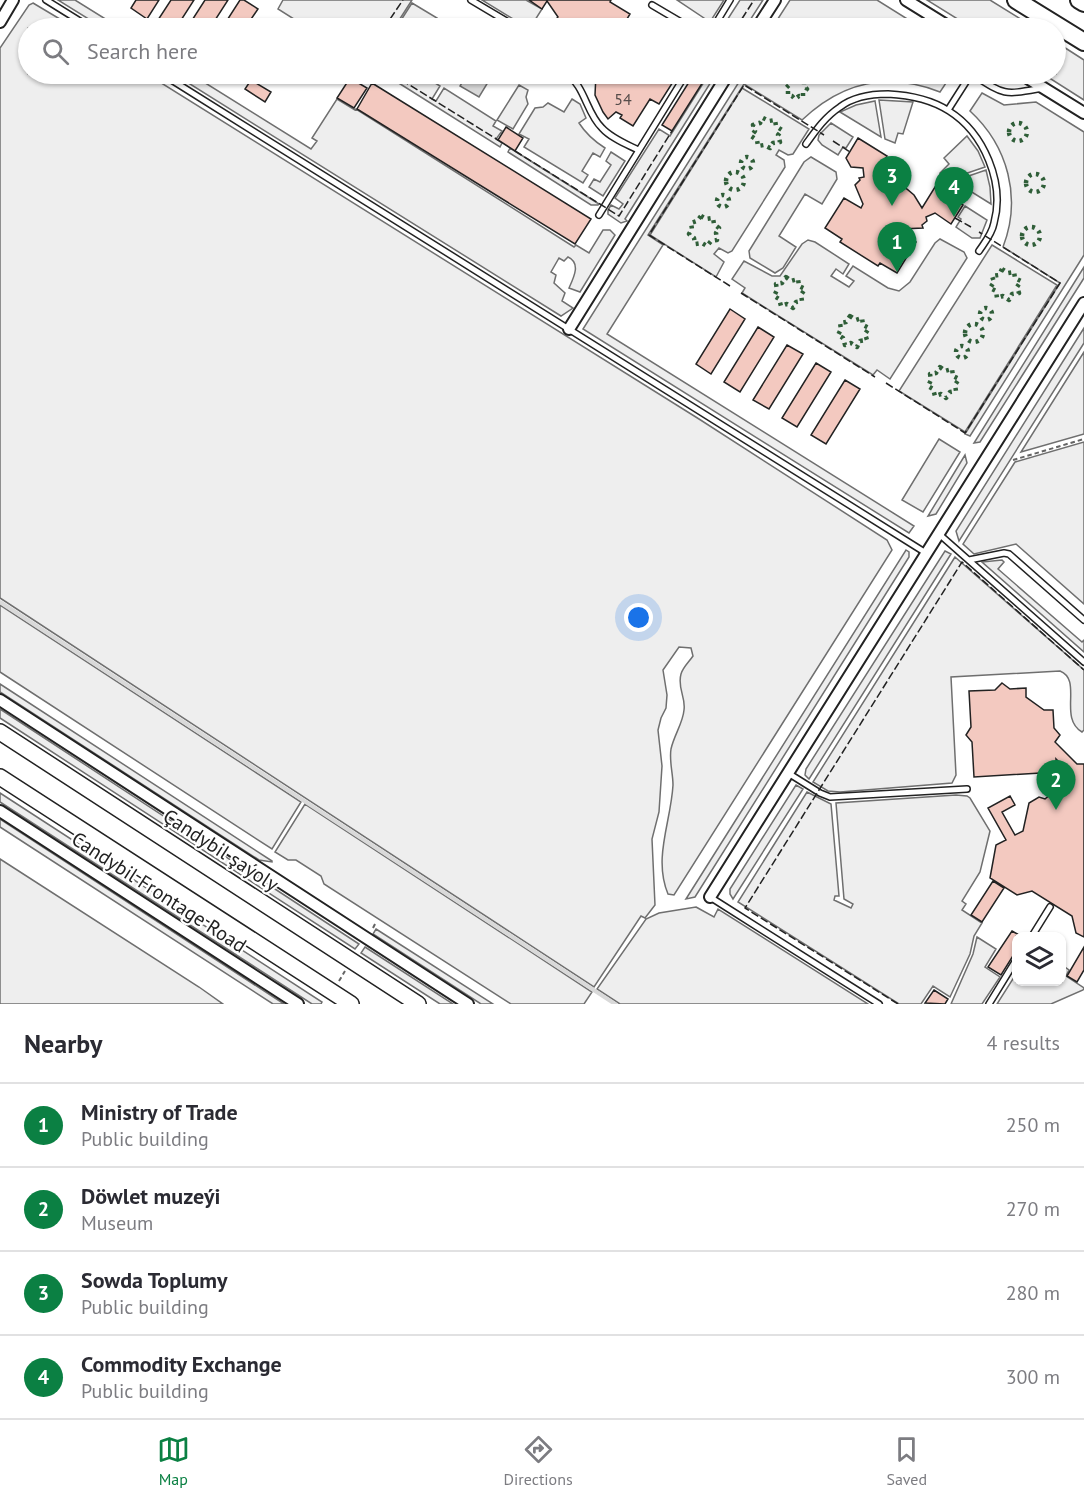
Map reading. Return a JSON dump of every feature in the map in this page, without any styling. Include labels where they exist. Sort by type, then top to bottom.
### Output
[{"type":"main road","points":[[1016,0],[1045,18]]},
{"type":"main road","points":[[1080,0],[1084,3]]},
{"type":"main road","points":[[1066,31],[1084,42]]},
{"type":"main road","name":"Çandybil şaýoly","points":[[0,732],[418,1004]]},
{"type":"main road","points":[[0,777],[351,1004]]},
{"type":"street","points":[[0,22],[13,0]]},
{"type":"street","points":[[763,18],[775,0]]},
{"type":"street","points":[[906,0],[934,18]]},
{"type":"street","points":[[569,329],[722,84]]},
{"type":"street","points":[[1037,84],[1084,113]]},
{"type":"street","points":[[710,897],[1084,303]]},
{"type":"street","points":[[0,700],[468,1004]]},
{"type":"street","name":"Candybil Frontage Road","points":[[0,811],[298,1004]]},
{"type":"lane","points":[[46,0],[75,18]]},
{"type":"lane","points":[[471,0],[501,18]]},
{"type":"lane","points":[[719,18],[730,0]]},
{"type":"lane","points":[[652,4],[675,18]]},
{"type":"lane","points":[[927,14],[928,18]]},
{"type":"lane","points":[[178,84],[927,554]]},
{"type":"lane","points":[[576,84],[592,116],[602,129],[638,150]]},
{"type":"lane","points":[[598,215],[680,84]]},
{"type":"lane","points":[[948,110],[965,84]]},
{"type":"lane","points":[[988,84],[1007,93],[1044,88]]},
{"type":"lane","points":[[806,144],[827,116],[841,106],[861,98],[882,94],[909,96],[948,110],[971,130],[979,141],[994,179],[997,212],[991,234],[979,251]]},
{"type":"lane","points":[[939,534],[1084,662]]},
{"type":"lane","points":[[969,560],[1009,554],[1084,620]]},
{"type":"lane","points":[[788,773],[820,793],[830,796],[967,789]]},
{"type":"lane","points":[[710,897],[879,1004]]},
{"type":"lane","points":[[1034,932],[1050,907]]},
{"type":"lane","points":[[989,1004],[1012,968]]},
{"type":"path","points":[[1013,460],[1084,439]]},
{"type":"shaded area","points":[[58,0],[75,0],[104,18],[87,18]]},
{"type":"shaded area","points":[[283,0],[412,0],[400,18],[292,18],[278,9]]},
{"type":"shaded area","points":[[482,0],[526,0],[542,9],[536,18],[512,18]]},
{"type":"shaded area","points":[[677,0],[724,0],[713,18],[704,18]]},
{"type":"shaded area","points":[[740,0],[763,0],[751,18],[728,18]]},
{"type":"shaded area","points":[[790,0],[877,0],[906,18],[778,18]]},
{"type":"shaded area","points":[[927,0],[990,0],[1019,18],[956,18]]},
{"type":"shaded area","points":[[33,3],[58,18],[20,18]]},
{"type":"shaded area","points":[[412,3],[437,18],[402,18]]},
{"type":"shaded area","points":[[18,21],[18,84],[163,84],[699,419],[887,540],[892,550],[674,895],[668,894],[664,880],[662,853],[672,799],[671,749],[684,710],[680,679],[683,669],[693,656],[691,648],[679,647],[663,670],[667,695],[666,708],[658,730],[662,766],[659,812],[652,839],[655,905],[645,918],[641,916],[594,987],[0,598],[0,48]]},
{"type":"shaded area","points":[[1066,48],[1084,60],[1084,100],[1059,84],[1066,84]]},
{"type":"shaded area","points":[[190,84],[207,84],[311,149],[317,141],[312,138],[337,99],[574,247],[576,245],[589,253],[603,230],[610,230],[615,235],[580,292],[569,288],[575,267],[568,257],[564,261],[559,258],[551,272],[556,275],[554,283],[565,293],[562,301],[573,308],[561,316]]},
{"type":"shaded area","points":[[400,84],[437,84],[440,86],[432,99],[436,101],[444,88],[496,121],[493,126],[502,131],[496,139],[502,143],[500,147]]},
{"type":"shaded area","points":[[461,84],[487,84],[479,97],[460,86]]},
{"type":"shaded area","points":[[703,84],[710,84],[625,219],[627,221],[621,223],[608,214],[608,210],[611,205],[619,209],[623,204],[615,198],[659,129],[670,136]]},
{"type":"shaded area","points":[[738,84],[744,84],[648,235],[663,245],[607,334],[914,526],[909,533],[583,329]]},
{"type":"shaded area","points":[[744,84],[866,84],[833,97],[802,120]]},
{"type":"shaded area","points":[[912,84],[945,84],[940,92]]},
{"type":"shaded area","points":[[519,85],[528,90],[526,97],[528,104],[513,129],[497,120]]},
{"type":"shaded area","points":[[742,88],[809,129],[793,154],[788,155],[779,150],[776,155],[784,160],[785,167],[732,251],[728,253],[719,248],[714,254],[724,262],[716,277],[650,235]]},
{"type":"shaded area","points":[[982,93],[1004,105],[1036,102],[1084,132],[1084,255],[970,436],[965,434],[1060,283],[1003,247],[1009,229],[1011,192],[1008,174],[994,140],[970,111]]},
{"type":"shaded area","points":[[572,99],[580,104],[586,118],[579,123],[584,131],[605,148],[600,157],[593,153],[582,171],[588,175],[583,183],[524,147],[529,139],[519,134],[535,108],[543,107],[548,103],[564,112]]},
{"type":"shaded area","points":[[879,100],[913,102],[903,134],[898,133],[895,143],[885,139]]},
{"type":"shaded area","points":[[875,101],[881,137],[840,112],[856,105]]},
{"type":"shaded area","points":[[831,123],[853,137],[838,155],[818,140],[819,135]]},
{"type":"shaded area","points":[[967,136],[978,151],[985,167],[950,179],[940,173],[949,164],[944,158]]},
{"type":"shaded area","points":[[510,148],[599,204],[591,205],[508,152]]},
{"type":"shaded area","points":[[611,152],[625,161],[603,196],[589,187],[594,179],[600,182],[611,165],[606,161]]},
{"type":"shaded area","points":[[811,157],[836,172],[837,179],[822,204],[805,194],[779,236],[796,247],[783,268],[775,273],[750,258],[749,251],[804,162]]},
{"type":"shaded area","points":[[986,170],[990,187],[991,204],[954,181]]},
{"type":"shaded area","points":[[965,206],[987,220],[980,238],[972,238],[956,227],[961,219],[958,217]]},
{"type":"shaded area","points":[[940,239],[964,252],[967,258],[890,379],[877,370],[873,375],[742,293],[745,288],[732,279],[744,261],[772,276],[780,276],[802,244],[808,240],[815,242],[849,264],[843,274],[836,269],[831,276],[849,287],[854,281],[846,276],[853,266],[888,288],[899,291],[910,282],[935,243]]},
{"type":"shaded area","points":[[992,245],[1057,285],[965,432],[899,391]]},
{"type":"shaded area","points":[[1084,267],[1084,278],[980,442],[974,443]]},
{"type":"shaded area","points":[[1084,328],[1084,343],[959,541],[956,531]]},
{"type":"shaded area","points":[[1084,352],[1084,434],[1021,452]]},
{"type":"shaded area","points":[[939,439],[960,452],[923,512],[902,500]]},
{"type":"shaded area","points":[[1084,442],[1084,604],[1016,544],[974,554],[963,544],[1015,462]]},
{"type":"shaded area","points":[[965,455],[967,463],[936,514],[928,516]]},
{"type":"shaded area","points":[[906,550],[909,552],[909,557],[695,897],[686,899]]},
{"type":"shaded area","points":[[945,551],[951,554],[809,779],[805,775],[806,769]]},
{"type":"shaded area","points":[[955,557],[1084,670],[1084,730],[1082,732],[1075,726],[1072,718],[1070,682],[1067,676],[1060,671],[951,677],[956,775],[952,783],[828,791],[813,782]]},
{"type":"shaded area","points":[[1002,560],[1004,562],[998,569],[1082,642],[1084,640],[1084,652],[982,562]]},
{"type":"shaded area","points":[[0,605],[301,802],[272,849],[0,672]]},
{"type":"shaded area","points":[[0,684],[272,862],[259,860],[0,692]]},
{"type":"shaded area","points":[[0,709],[359,944],[355,949],[0,718]]},
{"type":"shaded area","points":[[796,785],[803,789],[733,899],[730,889]]},
{"type":"shaded area","points":[[807,792],[831,804],[839,896],[835,896],[834,900],[851,908],[853,904],[844,899],[836,803],[956,795],[970,798],[990,831],[980,872],[962,901],[966,904],[962,910],[982,923],[974,936],[970,954],[950,997],[933,986],[921,1004],[899,1004],[738,902]]},
{"type":"shaded area","points":[[0,793],[322,1002],[321,1004],[312,1004],[0,802]]},
{"type":"shaded area","points":[[305,804],[592,992],[584,1004],[511,1004],[324,884],[321,876],[296,860],[288,860],[275,852]]},
{"type":"shaded area","points":[[0,819],[284,1004],[273,1004],[0,827]]},
{"type":"shaded area","points":[[0,859],[199,987],[223,1004],[0,1004]]},
{"type":"shaded area","points":[[696,907],[714,917],[718,909],[868,1004],[620,1004],[597,989],[646,919],[659,913]]},
{"type":"shaded area","points":[[376,929],[493,1004],[481,1004],[373,934]]},
{"type":"shaded area","points":[[977,937],[996,949],[985,967],[1000,977],[982,1004],[951,1004],[973,954]]},
{"type":"shaded area","points":[[365,947],[453,1004],[440,1004],[361,953]]},
{"type":"shaded area","points":[[1066,976],[1084,988],[1051,1004],[997,1004],[1012,980],[1012,986],[1066,986]]},
{"type":"building","points":[[136,0],[159,0],[148,18],[131,8]]},
{"type":"building","points":[[171,0],[194,0],[182,18],[159,18]]},
{"type":"building","points":[[205,0],[228,0],[216,18],[193,18]]},
{"type":"building","points":[[240,0],[258,9],[252,18],[228,18]]},
{"type":"building","points":[[529,0],[611,0],[610,2],[630,14],[628,18],[557,18],[547,1],[542,9]]},
{"type":"building","points":[[248,84],[258,84],[271,92],[265,102],[245,89]]},
{"type":"building","points":[[346,84],[360,84],[367,88],[354,108],[337,98]]},
{"type":"building","points":[[371,84],[374,84],[591,219],[575,244],[357,109]]},
{"type":"building","points":[[596,84],[672,84],[659,104],[650,99],[633,126],[620,118],[622,115],[616,112],[608,119],[595,95]]},
{"type":"building","points":[[688,84],[702,84],[672,131],[662,125]]},
{"type":"building","points":[[506,127],[523,138],[515,151],[498,140]]},
{"type":"building","points":[[858,138],[887,156],[874,176],[902,185],[914,195],[922,208],[935,187],[963,205],[951,224],[935,213],[926,217],[927,221],[922,225],[923,228],[901,229],[899,232],[916,242],[897,273],[880,263],[878,266],[840,242],[842,239],[825,228],[844,198],[861,208],[863,204],[855,185],[860,180],[859,178],[864,177],[863,168],[851,167],[846,158]]},
{"type":"building","points":[[730,309],[745,319],[711,374],[696,364]]},
{"type":"building","points":[[758,327],[774,337],[740,392],[724,382]]},
{"type":"building","points":[[787,345],[803,354],[769,409],[753,400]]},
{"type":"building","points":[[816,363],[831,372],[797,427],[782,418]]},
{"type":"building","points":[[845,380],[860,389],[826,444],[811,435]]},
{"type":"building","points":[[1002,683],[1010,689],[1026,688],[1026,697],[1044,710],[1053,710],[1054,728],[1060,735],[1055,742],[1077,764],[1084,764],[1084,937],[1076,933],[1072,916],[1032,891],[1017,895],[990,878],[996,845],[1006,840],[988,808],[1010,796],[1015,805],[1002,812],[1015,835],[1023,831],[1029,803],[1039,797],[1045,799],[1052,793],[1054,784],[1063,784],[1069,779],[1069,772],[1056,759],[1057,772],[974,777],[972,742],[966,735],[971,727],[969,691],[995,690]]},
{"type":"building","points":[[993,881],[1004,888],[982,922],[971,915]]},
{"type":"building","points":[[1012,931],[1014,932],[1012,957],[1001,975],[988,967]]},
{"type":"building","points":[[1084,947],[1084,970],[1077,982],[1067,976]]},
{"type":"building","points":[[934,990],[948,999],[945,1004],[925,1003]]},
{"type":"waterway","points":[[0,602],[615,1004]]},
{"type":"hedge","points":[[789,84],[786,88],[788,95],[795,99],[799,96],[803,97],[803,92],[807,89],[804,84]]},
{"type":"hedge","points":[[763,118],[769,121],[775,120],[776,126],[782,130],[778,135],[780,142],[773,143],[770,148],[764,145],[758,146],[757,140],[751,136],[755,131],[753,125],[760,123],[763,118]]},
{"type":"hedge","points":[[1018,123],[1026,128],[1027,132],[1022,140],[1018,141],[1010,136],[1009,132],[1014,124],[1018,123]]},
{"type":"hedge","points":[[749,157],[753,163],[749,169],[745,169],[741,161],[749,157]]},
{"type":"hedge","points":[[735,172],[741,175],[744,181],[741,187],[735,190],[729,187],[726,181],[729,175],[735,172]]},
{"type":"hedge","points":[[1035,174],[1043,179],[1044,183],[1039,191],[1035,192],[1027,187],[1026,183],[1031,175],[1035,174]]},
{"type":"hedge","points":[[725,195],[729,201],[725,207],[721,207],[717,199],[725,195]]},
{"type":"hedge","points":[[701,216],[706,219],[713,218],[714,224],[719,228],[716,233],[717,240],[711,241],[707,246],[702,243],[695,244],[694,238],[689,234],[692,229],[691,223],[697,221],[701,216]]},
{"type":"hedge","points":[[1031,227],[1037,230],[1040,236],[1037,242],[1031,245],[1025,242],[1022,236],[1025,230],[1031,227]]},
{"type":"hedge","points":[[1002,269],[1008,273],[1014,272],[1015,278],[1021,281],[1017,287],[1019,293],[1012,294],[1009,300],[1003,296],[997,298],[996,291],[990,288],[994,282],[992,276],[999,275],[1002,269]]},
{"type":"hedge","points":[[786,277],[791,281],[798,279],[799,286],[805,289],[801,295],[802,301],[796,302],[793,308],[787,304],[781,306],[779,299],[774,296],[777,290],[776,284],[782,283],[786,277]]},
{"type":"hedge","points":[[988,308],[992,314],[988,320],[984,320],[980,312],[988,308]]},
{"type":"hedge","points":[[850,316],[856,320],[862,318],[863,325],[869,328],[865,334],[867,340],[860,341],[857,347],[851,343],[845,345],[843,338],[838,335],[841,329],[840,323],[846,322],[850,316]]},
{"type":"hedge","points":[[974,324],[980,327],[983,333],[980,339],[974,342],[968,339],[965,333],[968,327],[974,324]]},
{"type":"hedge","points":[[964,346],[968,352],[964,358],[960,358],[956,350],[964,346]]},
{"type":"hedge","points":[[940,367],[945,371],[952,369],[953,376],[959,379],[955,385],[956,391],[950,392],[946,398],[941,394],[935,396],[933,389],[928,386],[931,380],[930,374],[936,373],[940,367]]},
{"type":"fence","points":[[391,18],[403,0]]},
{"type":"fence","points":[[742,18],[754,0]]},
{"type":"fence","points":[[408,84],[498,140]]},
{"type":"fence","points":[[730,286],[649,235],[744,85],[824,135]]},
{"type":"fence","points":[[515,151],[619,216],[672,131]]},
{"type":"fence","points":[[833,141],[850,152]]},
{"type":"fence","points":[[955,218],[971,227]]},
{"type":"fence","points":[[886,383],[965,433],[1060,283],[979,232]]},
{"type":"fence","points":[[741,293],[875,377]]},
{"type":"fence","points":[[898,1004],[745,908],[962,562],[1084,670]]},
{"type":"place","name":"Sowda Toplumy","points":[[892,206]]},
{"type":"place","name":"Commodity Exchange","points":[[954,217]]},
{"type":"place","name":"Ministry of Trade","points":[[897,272]]},
{"type":"place","name":"Döwlet muzeýi","points":[[1056,810]]}]
